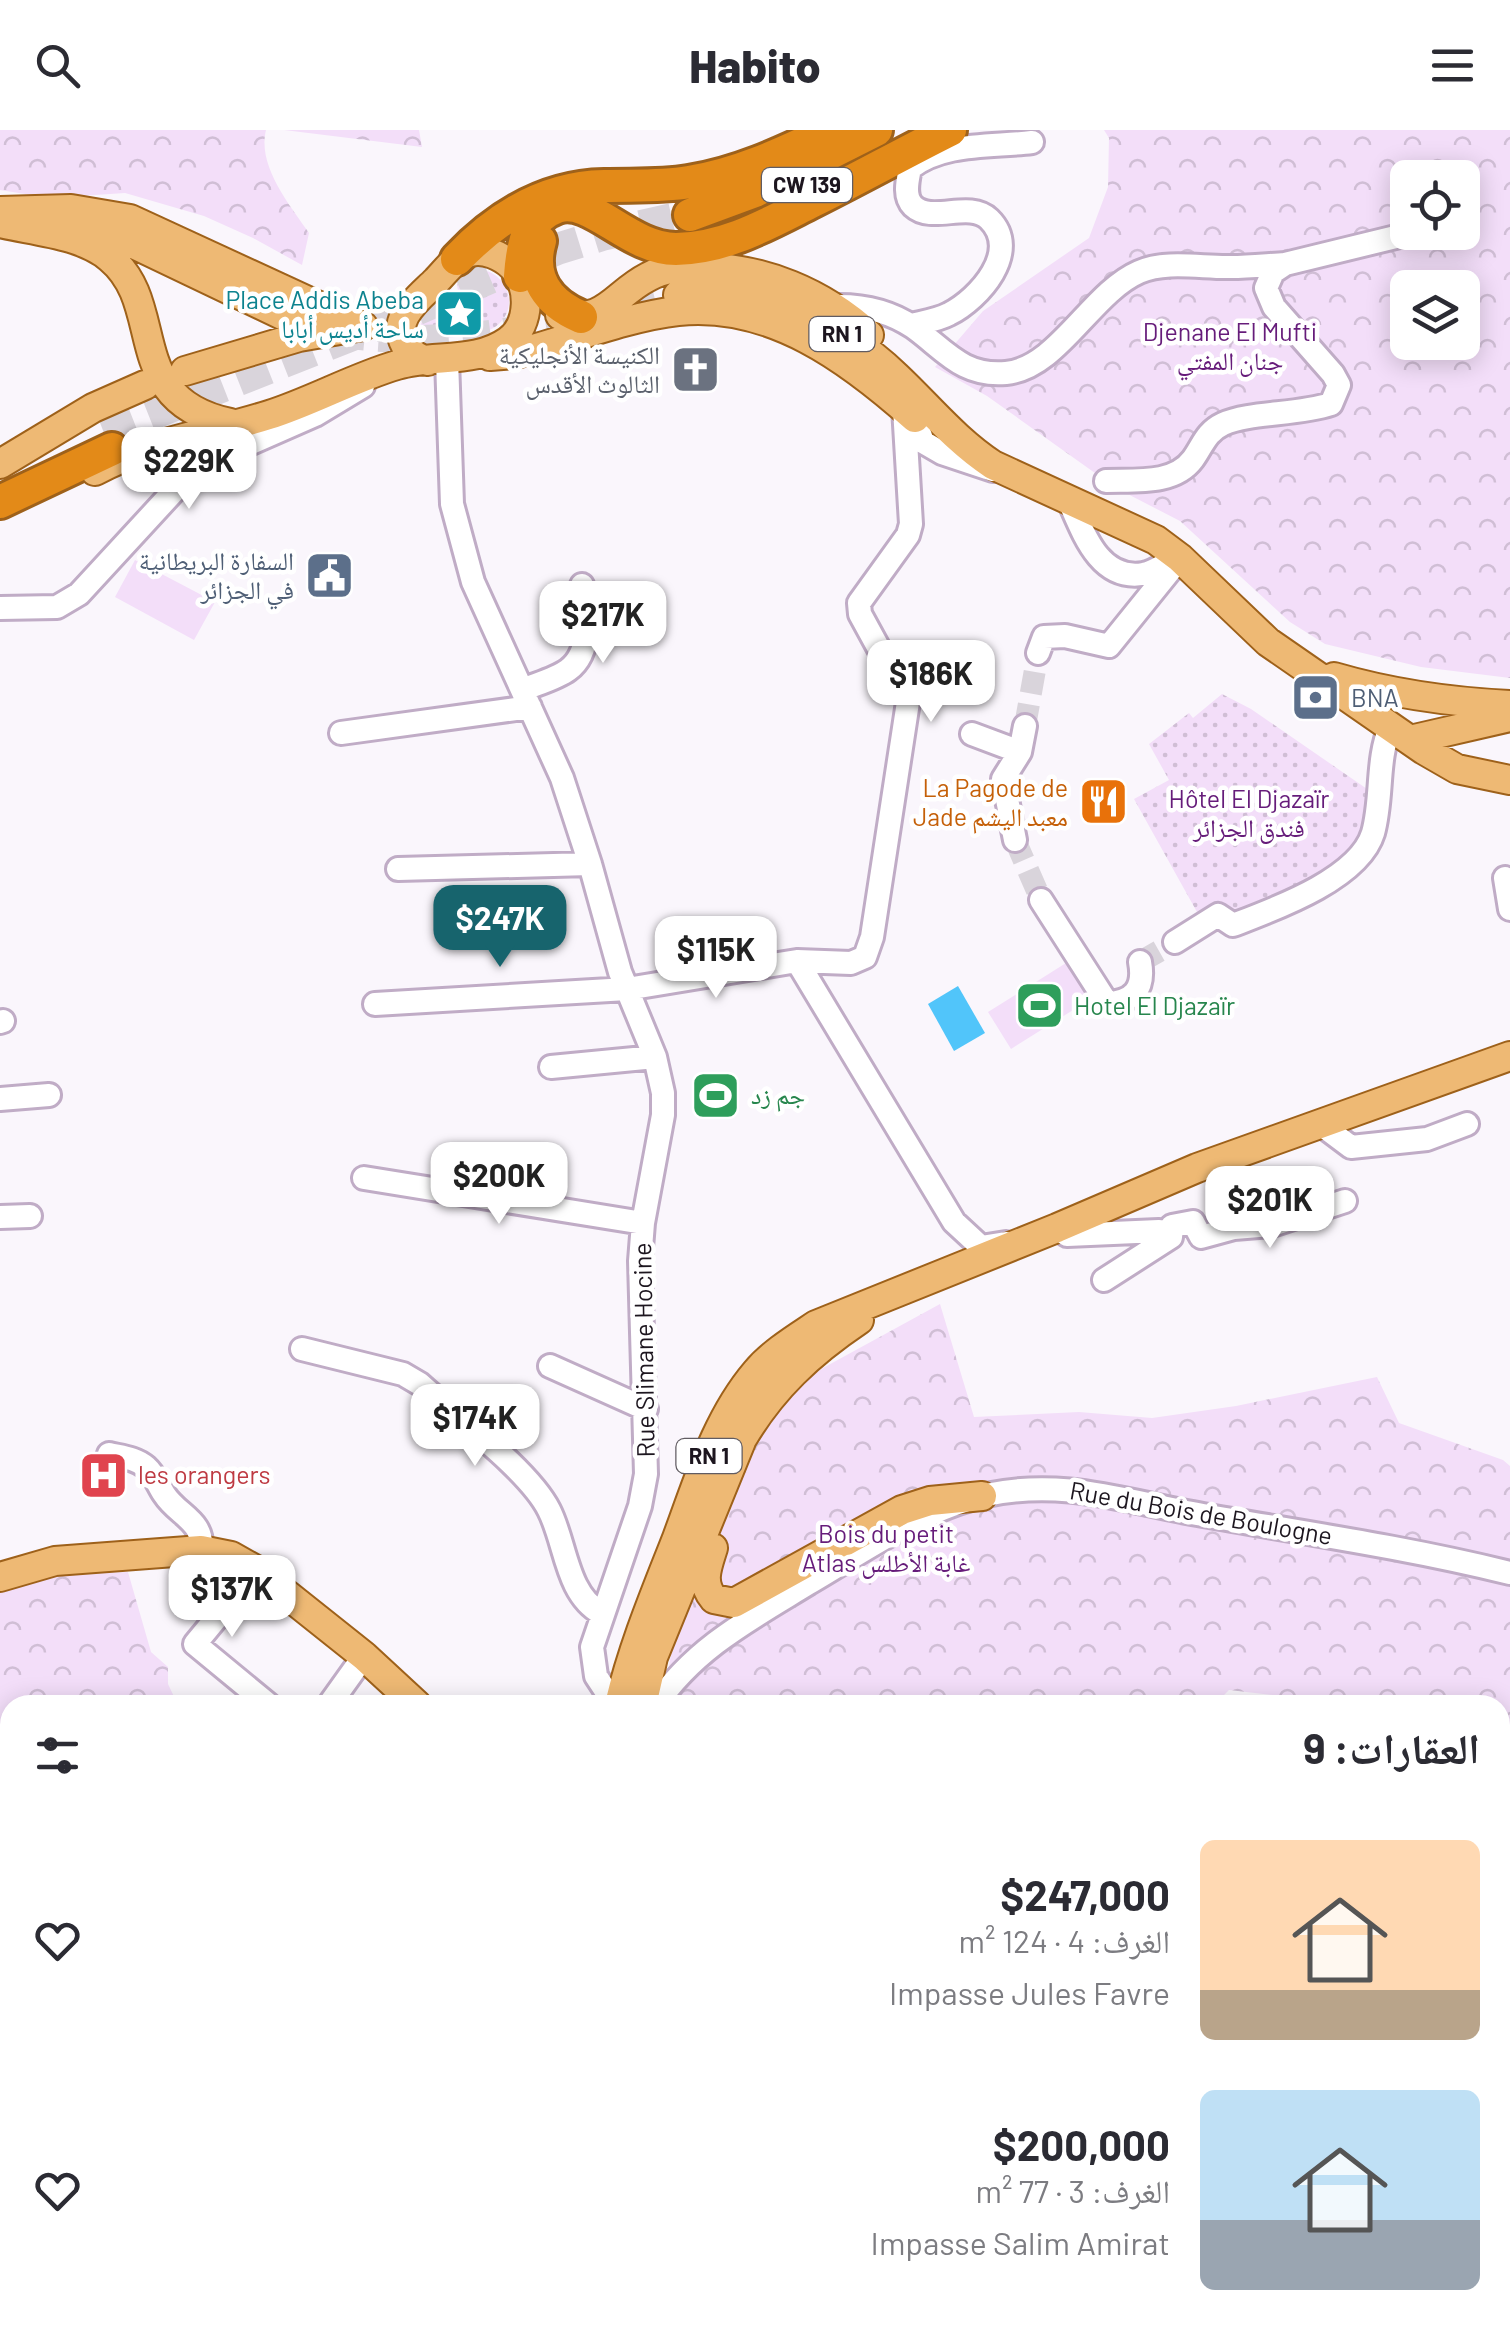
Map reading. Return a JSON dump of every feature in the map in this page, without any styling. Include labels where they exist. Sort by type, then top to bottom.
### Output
[{"type":"highway","points":[[458,258],[495,224],[550,194],[588,187],[662,186],[710,178],[760,163],[832,130]]},
{"type":"highway","name":"CW 139","points":[[876,130],[691,223],[756,210],[919,130]]},
{"type":"highway","points":[[520,276],[522,250],[530,228],[551,208],[574,204],[646,245],[674,249],[714,246],[752,232],[950,130]]},
{"type":"highway","points":[[581,317],[547,296],[537,266],[538,247],[548,227],[566,214],[576,212],[601,218]]},
{"type":"highway","points":[[0,485],[108,441],[0,502]]},
{"type":"main road","points":[[0,213],[71,209],[130,219],[362,326]]},
{"type":"main road","points":[[0,213],[74,223],[119,237],[297,322]]},
{"type":"main road","points":[[0,223],[85,243],[110,258],[128,280],[153,359],[168,387],[204,417],[234,424]]},
{"type":"main road","points":[[185,371],[298,338],[388,324],[404,316],[458,258],[470,252],[491,254],[510,264],[551,310],[562,316],[581,317],[606,310],[644,278],[685,267],[732,268],[764,275],[833,306],[903,368],[946,416],[968,449]]},
{"type":"main road","points":[[404,316],[402,335],[406,348],[418,359],[449,359],[506,343],[514,336],[525,306],[520,276]]},
{"type":"main road","name":"RN 1","points":[[678,295],[748,297],[795,312],[850,338],[898,378],[968,449],[1011,476],[1145,534],[1180,558],[1253,629],[1400,732],[1457,770],[1510,780]]},
{"type":"main road","points":[[0,519],[127,456],[164,442],[267,416],[397,365],[516,354],[676,311],[753,319],[802,335],[849,363],[933,432],[968,449]]},
{"type":"main road","points":[[0,464],[93,408],[145,385]]},
{"type":"main road","points":[[1291,658],[1324,674],[1366,687],[1510,711]]},
{"type":"main road","points":[[1400,732],[1510,711]]},
{"type":"main road","name":"RN 1","points":[[620,1695],[639,1628],[720,1430],[758,1369],[816,1325],[1196,1168],[1510,1056]]},
{"type":"main road","name":"RN 1","points":[[644,1695],[652,1657],[738,1448],[760,1408],[824,1344],[901,1291]]},
{"type":"main road","points":[[738,1448],[736,1480],[705,1580],[709,1594],[721,1602],[734,1603],[746,1598],[902,1510],[930,1501],[982,1496]]},
{"type":"main road","points":[[0,1576],[55,1561],[201,1550],[231,1556],[256,1570],[406,1695]]},
{"type":"street","points":[[911,326],[946,316],[964,304],[988,280],[1000,252],[999,237],[988,218],[972,212],[926,212],[913,206],[908,196],[910,168],[943,151],[1032,142]]},
{"type":"street","points":[[833,306],[866,305],[911,326],[950,360],[977,370],[1012,373],[1032,365],[1093,307],[1142,271],[1162,267],[1285,264],[1390,238]]},
{"type":"street","points":[[1106,482],[1168,478],[1182,471],[1209,432],[1222,424],[1330,404],[1339,385],[1333,374],[1274,307],[1266,288],[1273,272],[1285,264]]},
{"type":"street","name":"Rue Slimane Hocine","points":[[449,359],[452,504],[473,582],[562,778],[664,1093],[664,1115],[640,1260],[646,1474],[640,1506],[592,1647],[591,1663],[608,1695]]},
{"type":"street","points":[[0,608],[57,607],[79,594],[196,466],[330,406],[374,375]]},
{"type":"street","points":[[909,413],[923,442],[1011,476]]},
{"type":"street","points":[[375,1004],[627,988],[797,961],[860,962],[872,937],[908,702],[860,614],[859,603],[908,535],[911,524],[909,413]]},
{"type":"street","points":[[1069,501],[1090,548],[1112,568],[1144,574],[1180,558]]},
{"type":"street","points":[[1038,653],[1044,637],[1065,636],[1109,646],[1180,558]]},
{"type":"street","points":[[340,733],[526,698],[570,669],[585,646],[587,610],[582,585]]},
{"type":"street","points":[[1016,840],[1004,779],[1020,752],[1025,726]]},
{"type":"street","points":[[1176,942],[1218,915],[1233,925],[1276,908],[1346,870],[1372,835],[1380,760],[1400,732]]},
{"type":"street","points":[[972,734],[1020,752]]},
{"type":"street","points":[[398,869],[590,864]]},
{"type":"street","points":[[1505,878],[1510,909]]},
{"type":"street","points":[[1042,900],[1107,1003],[1122,1002],[1135,994],[1143,978],[1140,962]]},
{"type":"street","points":[[797,961],[954,1222],[980,1247],[1023,1242]]},
{"type":"street","points":[[551,1066],[655,1057]]},
{"type":"street","points":[[0,1100],[49,1095]]},
{"type":"street","points":[[1319,1123],[1351,1146],[1427,1140],[1467,1124]]},
{"type":"street","points":[[364,1178],[643,1224]]},
{"type":"street","points":[[1171,1236],[1172,1226],[1193,1222],[1201,1237],[1234,1228],[1272,1225],[1345,1201]]},
{"type":"street","points":[[0,1218],[30,1216]]},
{"type":"street","points":[[1057,1228],[1066,1236],[1159,1230],[1171,1236]]},
{"type":"street","points":[[1104,1280],[1171,1236]]},
{"type":"street","points":[[302,1349],[404,1374],[420,1384],[525,1477],[549,1510],[581,1596],[601,1613]]},
{"type":"street","points":[[550,1366],[646,1409]]},
{"type":"street","points":[[109,1454],[133,1459],[146,1468],[166,1498],[197,1524],[201,1550]]},
{"type":"street","name":"Rue du Bois de Boulogne","points":[[664,1695],[688,1666],[743,1622],[890,1536],[950,1506],[1033,1488],[1071,1488],[1510,1572]]},
{"type":"street","points":[[256,1570],[195,1644],[258,1695]]},
{"type":"street","points":[[337,1695],[364,1656]]},
{"type":"green space","points":[[0,130],[266,130],[264,144],[271,171],[309,233],[302,265],[204,216],[125,193],[50,198],[0,190]]},
{"type":"green space","points":[[284,130],[419,130],[422,147]]},
{"type":"green space","name":"Djenane El Mufti جنان المفتي","points":[[1104,130],[1510,130],[1510,678],[1421,667],[1325,644],[1290,622],[1180,521],[1116,488],[987,396],[935,367],[983,311],[1089,238],[1108,187],[1109,138]]},
{"type":"green space","points":[[484,270],[500,279],[505,287],[507,312],[491,329],[464,336],[457,284],[469,272]]},
{"type":"green space","points":[[452,289],[456,337],[427,340],[421,323]]},
{"type":"green space","points":[[135,560],[215,602],[194,640],[115,597]]},
{"type":"green space","name":"Hôtel El Djazaïr فندق الجزائر","points":[[1222,694],[1251,709],[1370,791],[1364,829],[1341,864],[1235,916],[1216,905],[1197,912],[1134,799],[1169,780],[1149,744],[1189,713],[1193,718]]},
{"type":"green space","name":"Hotel El Djazaïr","points":[[1066,963],[1089,1000],[1011,1049],[988,1012]]},
{"type":"green space","name":"Bois du petit Atlas غابة الأطلس","points":[[940,1304],[974,1417],[1079,1412],[1152,1418],[1236,1406],[1377,1377],[1399,1423],[1503,1460],[1510,1466],[1510,1695],[1273,1695],[1229,1690],[1224,1695],[665,1695],[672,1647],[772,1406],[823,1368]]},
{"type":"green space","points":[[128,1572],[151,1652],[168,1667],[168,1684],[173,1695],[0,1695],[0,1590],[79,1574]]},
{"type":"water","points":[[958,986],[985,1033],[954,1051],[928,1004]]},
{"type":"tunnel","points":[[104,433],[413,311],[557,249],[690,215]]},
{"type":"tunnel","points":[[337,333],[380,338],[466,336],[552,324],[678,295]]},
{"type":"tunnel","points":[[1025,726],[1038,653]]},
{"type":"tunnel","points":[[1015,840],[1041,900]]},
{"type":"tunnel","points":[[1140,962],[1175,942]]},
{"type":"place","name":"Place Addis Abeba ساحة أديس أبابا","points":[[459,314]]},
{"type":"place","name":"الكنيسة الأنجليكية الثالوث الأقدس","points":[[695,369]]},
{"type":"place","name":"السفارة البريطانية في الجزائر","points":[[329,575]]},
{"type":"place","name":"BNA","points":[[1316,698]]},
{"type":"place","name":"La Pagode de Jade معبد اليشم","points":[[1103,802]]},
{"type":"place","name":"Hotel El Djazaïr","points":[[1039,1006]]},
{"type":"place","name":"جم زد","points":[[716,1095]]},
{"type":"place","name":"les orangers","points":[[103,1475]]}]
